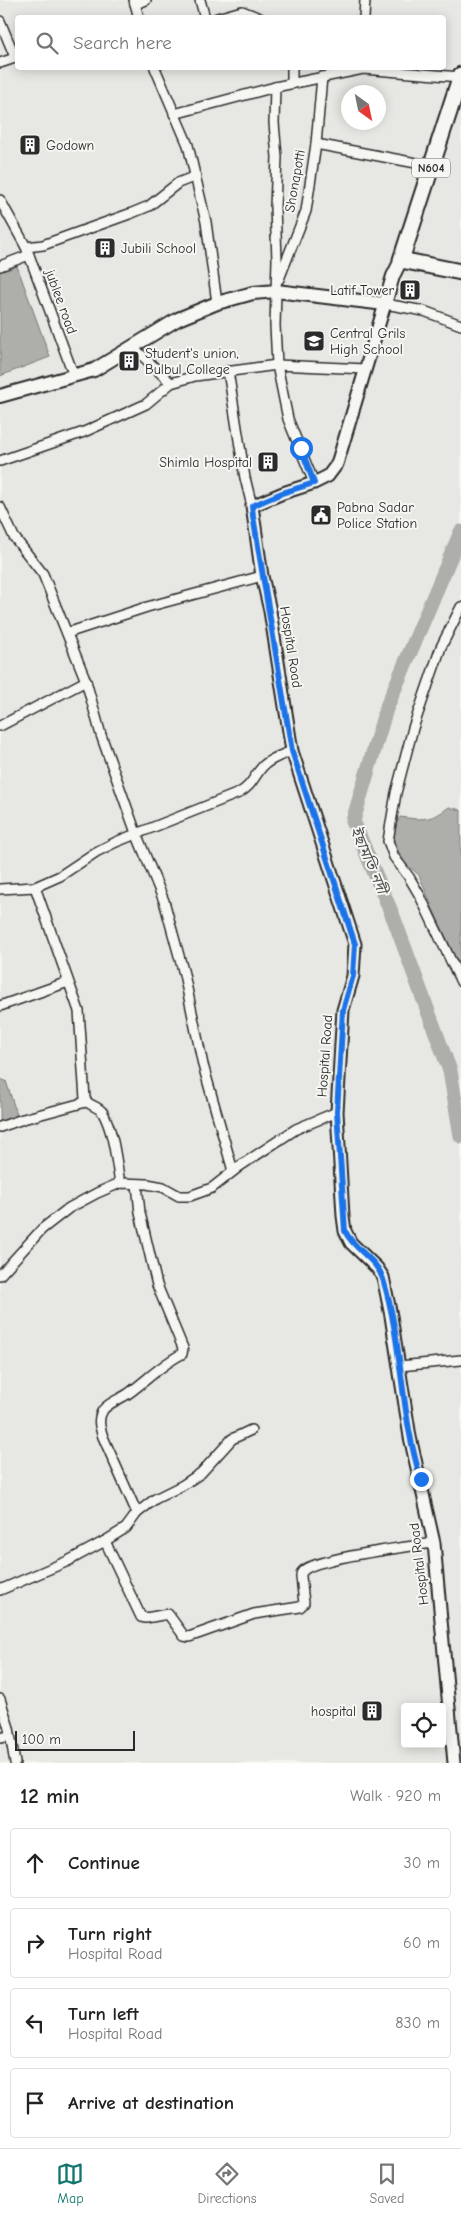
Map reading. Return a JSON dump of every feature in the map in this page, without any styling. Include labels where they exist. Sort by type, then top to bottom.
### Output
[{"type":"highway","name":"N604","points":[[401,260],[432,166],[457,105],[461,76]]},
{"type":"highway","points":[[401,260],[449,272],[461,272]]},
{"type":"main road","points":[[252,506],[282,493],[314,483],[328,476],[337,464],[392,276],[401,260]]},
{"type":"main road","points":[[0,396],[94,370],[178,319],[217,303],[253,293],[277,288],[385,304]]},
{"type":"main road","name":"Hospital Road","points":[[252,506],[292,751],[355,944],[353,976],[343,1010],[337,1112],[345,1231],[351,1243],[377,1268],[383,1277],[400,1366],[410,1437],[434,1543],[454,1763]]},
{"type":"street","points":[[138,15],[135,2],[146,0]]},
{"type":"street","points":[[200,0],[204,15]]},
{"type":"street","points":[[364,15],[365,0]]},
{"type":"street","points":[[228,15],[242,11],[252,15]]},
{"type":"street","points":[[0,21],[15,55]]},
{"type":"street","points":[[0,63],[15,57]]},
{"type":"street","points":[[156,70],[188,145],[206,222],[217,303]]},
{"type":"street","points":[[292,70],[292,83]]},
{"type":"street","points":[[174,114],[275,87],[354,70]]},
{"type":"street","points":[[388,70],[461,76]]},
{"type":"street","name":"Shonapotti","points":[[277,288],[306,211],[316,144],[322,77]]},
{"type":"street","name":"Shonapotti","points":[[275,87],[277,288]]},
{"type":"street","points":[[316,144],[432,166]]},
{"type":"street","points":[[0,266],[27,251],[149,206],[178,183],[196,176]]},
{"type":"street","name":"jublee road","points":[[0,200],[27,251],[74,376]]},
{"type":"street","points":[[277,288],[275,325],[277,365],[288,419],[314,483]]},
{"type":"street","points":[[385,304],[424,311],[461,325]]},
{"type":"street","points":[[133,347],[171,382]]},
{"type":"street","points":[[0,461],[105,423],[146,404],[171,382],[195,376],[277,365],[366,369]]},
{"type":"street","points":[[228,371],[245,478],[252,506]]},
{"type":"street","points":[[0,507],[14,537],[42,574],[67,633],[86,681],[101,735],[136,833],[164,901],[184,974],[203,1065],[233,1171]]},
{"type":"street","points":[[67,633],[147,607],[262,576]]},
{"type":"street","points":[[461,607],[441,647],[413,728],[396,794],[388,841],[394,857],[409,877],[457,964],[461,982]]},
{"type":"street","points":[[0,726],[86,681]]},
{"type":"street","points":[[0,889],[35,887],[60,876],[96,852],[136,833],[239,793],[252,784],[261,769],[270,760],[292,751]]},
{"type":"street","points":[[35,887],[79,1010],[82,1040],[82,1080],[86,1102],[103,1114],[110,1135],[120,1183]]},
{"type":"street","points":[[0,1006],[68,982]]},
{"type":"street","points":[[0,1127],[86,1102]]},
{"type":"street","points":[[0,1275],[42,1229],[69,1208],[97,1192],[120,1183],[163,1187],[179,1196],[190,1196],[212,1188],[233,1171],[296,1129],[337,1112]]},
{"type":"street","points":[[137,1514],[102,1436],[100,1416],[108,1405],[128,1394],[171,1360],[182,1354],[183,1348],[157,1285],[140,1213],[138,1184]]},
{"type":"street","points":[[400,1366],[460,1360]]},
{"type":"street","points":[[0,1590],[68,1562],[105,1542],[126,1528],[137,1514],[155,1499],[183,1485],[201,1473],[232,1440],[252,1430]]},
{"type":"street","points":[[105,1542],[141,1617],[146,1618],[168,1614],[184,1636],[190,1637],[254,1614],[300,1607],[304,1603],[301,1577],[306,1568],[394,1548],[434,1543]]},
{"type":"street","points":[[0,1699],[15,1763]]},
{"type":"street","points":[[0,1738],[10,1736]]},
{"type":"shaded area","points":[[0,0],[461,0],[461,1763],[0,1763]]},
{"type":"shaded area","points":[[17,266],[50,357],[0,376],[0,272]]},
{"type":"shaded area","points":[[449,807],[461,810],[461,960],[457,961],[419,875],[405,863],[394,844],[393,830],[400,817],[414,819],[431,817]]},
{"type":"shaded area","points":[[0,1079],[6,1081],[18,1118],[0,1126]]},
{"type":"waterway","name":"ইছামতি নদী","points":[[461,532],[386,709],[353,821],[394,919],[450,1071],[461,1136]]},
{"type":"place","name":"Godown","points":[[30,145]]},
{"type":"place","name":"Jubili School","points":[[105,248]]},
{"type":"place","name":"Latif Tower","points":[[410,290]]},
{"type":"place","name":"Central Grils High School","points":[[314,341]]},
{"type":"place","name":"Student's union, Bulbul College","points":[[129,361]]},
{"type":"place","name":"Shimla Hospital","points":[[268,462]]},
{"type":"place","name":"Pabna Sadar Police Station","points":[[321,515]]},
{"type":"place","name":"hospital","points":[[372,1711]]},
{"type":"route","points":[[301,448],[312,473],[314,483],[282,493],[252,506],[253,516],[292,751],[355,944],[353,976],[343,1010],[337,1112],[337,1137],[345,1231],[351,1243],[369,1259],[383,1277],[410,1437],[421,1479]]}]
